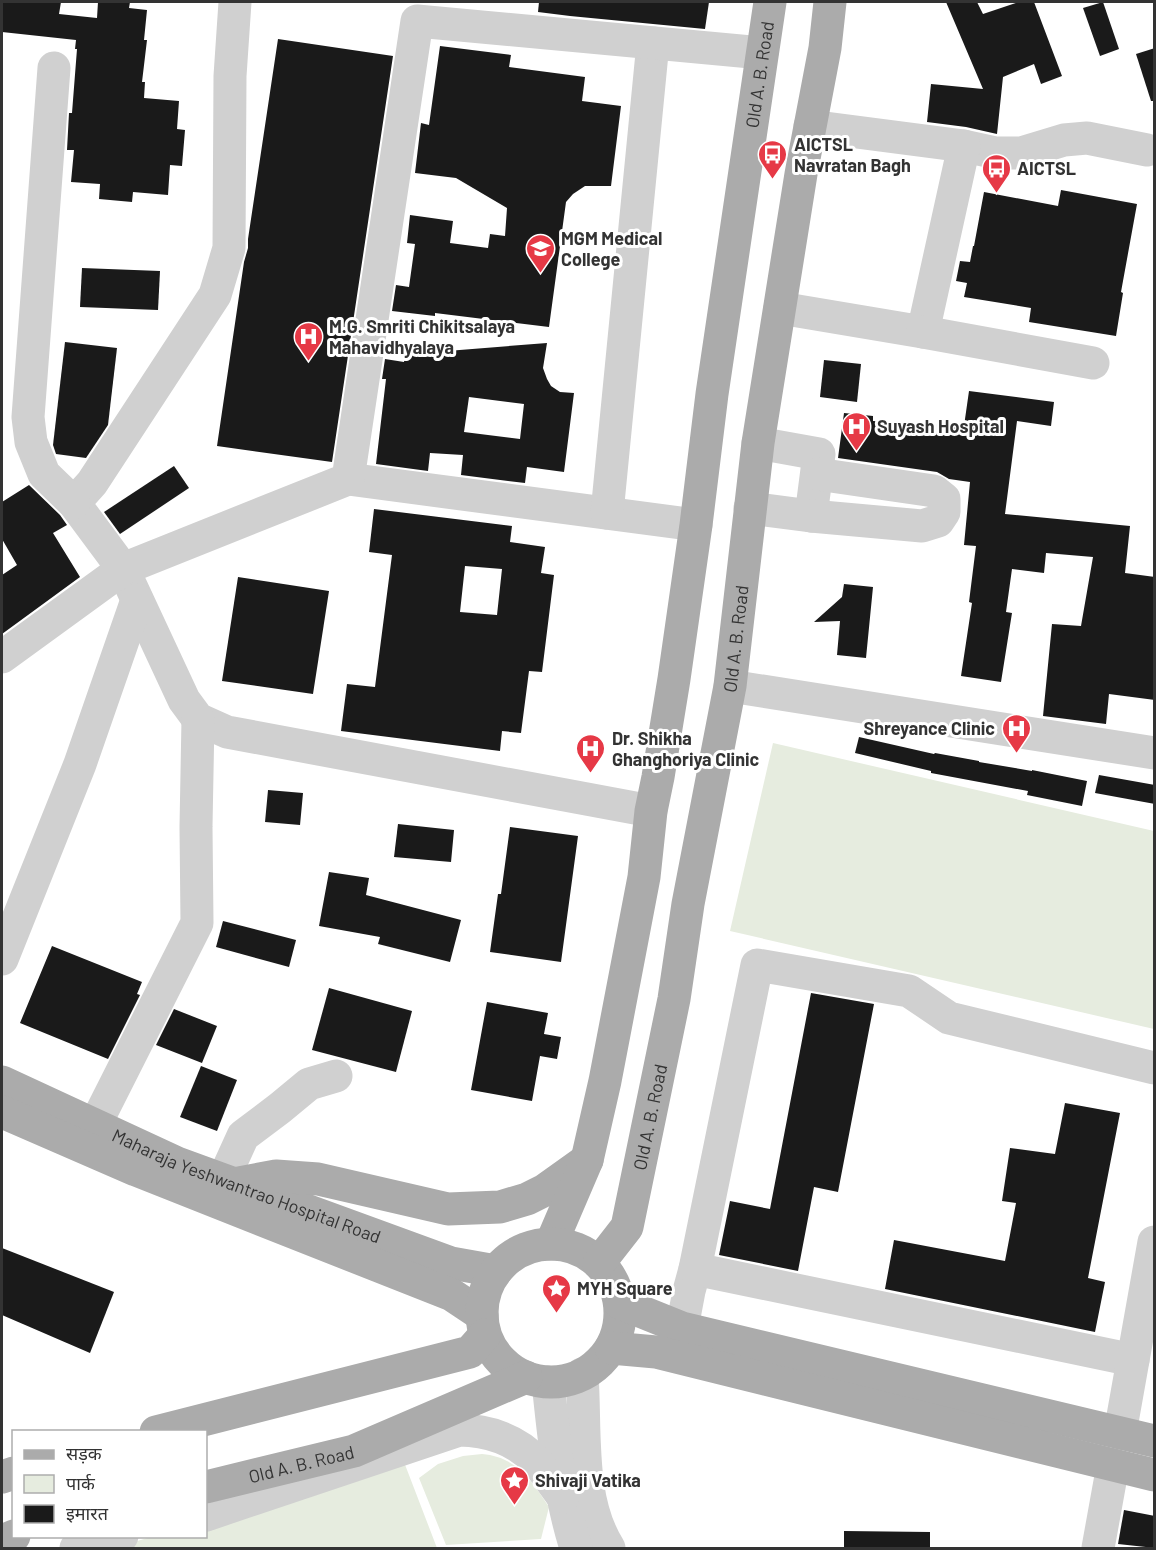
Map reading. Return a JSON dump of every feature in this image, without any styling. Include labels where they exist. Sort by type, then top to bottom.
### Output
[{"type":"main road","name":"Old A. B. Road","points":[[551,1244],[587,1160],[605,1081],[644,877],[651,811],[696,525],[712,394],[770,2]]},
{"type":"main road","name":"Old A. B. Road","points":[[599,1263],[627,1227],[674,999],[688,904],[730,686],[758,443],[825,48],[830,2]]},
{"type":"main road","name":"Maharaja Yeshwantrao Hospital Road","points":[[2,1082],[177,1163],[451,1263],[496,1271]]},
{"type":"main road","name":"Maharaja Yeshwantrao Hospital Road","points":[[2,1112],[136,1170],[452,1295],[483,1325]]},
{"type":"main road","points":[[229,1182],[276,1176],[318,1179],[448,1209],[500,1207],[527,1199],[545,1190],[587,1160]]},
{"type":"main road","points":[[160,1430],[470,1352],[483,1325],[485,1292],[496,1271],[520,1251],[535,1246],[551,1244],[565,1246],[578,1250],[599,1263],[613,1282],[620,1303],[619,1326],[611,1348],[600,1361],[571,1379],[537,1379],[508,1367],[494,1352],[483,1325]]},
{"type":"main road","points":[[620,1303],[681,1328],[1155,1442]]},
{"type":"main road","points":[[611,1348],[656,1352],[1155,1475]]},
{"type":"main road","name":"Old A. B. Road","points":[[207,1487],[354,1451],[537,1379]]},
{"type":"street","points":[[74,503],[92,483],[215,295],[229,248],[230,76],[236,2]]},
{"type":"street","points":[[348,479],[417,21],[762,53]]},
{"type":"street","points":[[607,513],[653,43]]},
{"type":"street","points":[[54,68],[28,417],[31,442],[44,474],[74,503],[123,569],[184,700],[198,719],[227,732],[651,811]]},
{"type":"street","points":[[810,126],[964,146],[996,153],[1021,153],[1064,140],[1087,138],[1147,150]]},
{"type":"street","points":[[923,332],[964,146]]},
{"type":"street","points":[[780,308],[1093,363]]},
{"type":"street","points":[[758,443],[819,454],[811,516]]},
{"type":"street","points":[[750,508],[922,526],[938,520],[944,512],[944,500],[934,491],[817,474]]},
{"type":"street","points":[[2,657],[123,569],[348,479],[696,525]]},
{"type":"street","points":[[2,959],[80,764],[137,600]]},
{"type":"street","points":[[730,686],[1155,753]]},
{"type":"street","points":[[95,1125],[197,923],[198,719]]},
{"type":"street","points":[[681,1328],[757,965],[909,991],[949,1018],[1155,1068]]},
{"type":"street","points":[[229,1182],[243,1136],[309,1084],[336,1076]]},
{"type":"street","points":[[1120,1433],[1155,1242]]},
{"type":"street","points":[[695,1269],[1133,1359]]},
{"type":"street","points":[[582,1374],[584,1459],[596,1520],[609,1548]]},
{"type":"street","points":[[537,1379],[562,1497],[576,1548]]},
{"type":"street","points":[[207,1515],[459,1430],[475,1430],[497,1435],[523,1449],[536,1461],[562,1497]]},
{"type":"street","points":[[1098,1548],[1113,1465]]},
{"type":"street","points":[[76,1548],[114,1538]]},
{"type":"green space","points":[[773,743],[1154,831],[1154,1029],[730,931]]},
{"type":"green space","points":[[482,1454],[494,1456],[514,1465],[529,1479],[549,1507],[541,1539],[446,1545],[419,1478],[438,1464],[463,1456]]},
{"type":"green space","points":[[404,1462],[437,1548],[113,1548],[148,1538],[207,1538],[207,1519]]},
{"type":"building","points":[[2,2],[61,2],[59,14],[97,18],[98,2],[130,2],[129,8],[147,10],[144,40],[147,40],[142,82],[145,82],[144,98],[179,101],[177,129],[185,130],[182,166],[170,165],[168,195],[133,192],[132,202],[99,199],[100,184],[71,182],[74,150],[67,150],[69,113],[72,113],[76,40],[2,32]]},
{"type":"building","points":[[539,2],[709,2],[705,29],[538,12]]},
{"type":"building","points":[[946,2],[977,2],[983,14],[1019,2],[1034,2],[1062,76],[1041,84],[1034,64],[1003,77],[997,134],[927,122],[931,84],[983,89]]},
{"type":"building","points":[[1103,2],[1119,49],[1100,56],[1083,8]]},
{"type":"building","points":[[278,39],[393,56],[332,462],[217,446]]},
{"type":"building","points":[[440,46],[511,55],[509,67],[585,77],[582,101],[621,106],[611,186],[585,186],[566,202],[549,327],[435,313],[435,316],[392,311],[396,285],[409,287],[415,244],[407,243],[410,215],[453,221],[450,243],[488,248],[490,234],[505,236],[507,208],[456,178],[415,173],[421,123],[429,125]]},
{"type":"building","points":[[1155,48],[1155,101],[1151,101],[1136,54]]},
{"type":"building","points":[[1061,190],[1137,204],[1121,292],[1123,293],[1116,336],[1029,322],[1031,308],[964,297],[967,283],[956,281],[960,261],[970,262],[984,192],[1058,206]]},
{"type":"building","points":[[82,268],[160,271],[158,310],[80,307]]},
{"type":"building","points":[[65,342],[117,348],[108,425],[86,458],[56,454],[53,445]]},
{"type":"building","points":[[547,343],[543,368],[547,379],[551,386],[560,392],[574,393],[564,472],[527,467],[525,483],[461,475],[463,455],[430,453],[428,471],[376,464],[386,379],[382,379],[385,359],[404,362],[406,345],[423,347],[422,353]],"holes":[[[469,397],[524,404],[520,439],[464,432]]]},
{"type":"building","points":[[824,360],[861,364],[857,402],[820,397]]},
{"type":"building","points":[[969,391],[1054,402],[1051,426],[1017,421],[1005,514],[1130,526],[1125,573],[1155,577],[1155,700],[1109,694],[1106,724],[1043,716],[1052,624],[1081,626],[1093,557],[1046,553],[1044,573],[1012,569],[1006,612],[1012,613],[1001,682],[961,676],[972,603],[969,602],[976,546],[964,545],[970,482],[949,479],[937,472],[838,458],[844,413],[873,416],[873,421],[964,426]]},
{"type":"building","points":[[174,466],[189,488],[120,534],[104,512]]},
{"type":"building","points":[[29,485],[60,515],[67,525],[53,533],[80,577],[2,634],[2,575],[17,565],[2,539],[2,502]]},
{"type":"building","points":[[374,509],[512,526],[510,542],[545,547],[541,573],[554,575],[542,672],[529,671],[521,733],[502,731],[500,751],[341,731],[347,684],[375,687],[392,555],[369,552]],"holes":[[[465,566],[502,569],[497,615],[460,612]]]},
{"type":"building","points":[[238,577],[329,591],[313,694],[222,681]]},
{"type":"building","points":[[844,584],[873,587],[866,658],[837,655],[840,621],[814,622],[842,597]]},
{"type":"building","points":[[859,737],[934,754],[1087,781],[1082,806],[1027,795],[1028,791],[931,773],[931,771],[855,753]]},
{"type":"building","points":[[1099,775],[1155,785],[1155,804],[1095,793]]},
{"type":"building","points":[[268,790],[303,793],[300,825],[265,822]]},
{"type":"building","points":[[398,824],[454,830],[451,862],[394,857]]},
{"type":"building","points":[[510,827],[578,836],[561,962],[490,952]]},
{"type":"building","points":[[329,872],[369,878],[366,895],[461,920],[450,962],[378,944],[380,937],[319,926]]},
{"type":"building","points":[[223,921],[296,940],[289,967],[216,947]]},
{"type":"building","points":[[52,946],[142,982],[137,994],[140,995],[108,1059],[20,1023]]},
{"type":"building","points":[[329,988],[412,1011],[396,1072],[312,1050]]},
{"type":"building","points":[[811,993],[874,1004],[838,1192],[814,1187],[798,1271],[719,1255],[730,1201],[770,1209]]},
{"type":"building","points":[[487,1002],[548,1013],[544,1034],[561,1037],[557,1059],[540,1056],[532,1101],[471,1090]]},
{"type":"building","points":[[174,1009],[217,1026],[202,1063],[156,1045]]},
{"type":"building","points":[[201,1066],[237,1080],[217,1131],[180,1117]]},
{"type":"building","points":[[1065,1103],[1120,1113],[1088,1278],[1105,1282],[1095,1332],[885,1289],[894,1240],[1005,1261],[1016,1203],[1002,1201],[1010,1148],[1055,1154]]},
{"type":"building","points":[[2,1248],[114,1292],[90,1353],[2,1315]]},
{"type":"building","points":[[1124,1510],[1155,1516],[1155,1548],[1118,1544]]},
{"type":"building","points":[[844,1531],[930,1532],[930,1548],[844,1548]]},
{"type":"place","name":"AICTSL Navratan Bagh","points":[[773,180]]},
{"type":"place","name":"AICTSL","points":[[996,194]]},
{"type":"place","name":"MGM Medical College","points":[[540,274]]},
{"type":"place","name":"M.G. Smriti Chikitsalaya Mahavidhyalaya","points":[[308,362]]},
{"type":"place","name":"Suyash Hospital","points":[[856,452]]},
{"type":"place","name":"Shreyance Clinic","points":[[1016,754]]},
{"type":"place","name":"Dr. Shikha Ghanghoriya Clinic","points":[[591,774]]},
{"type":"place","name":"MYH Square","points":[[556,1314]]},
{"type":"place","name":"Shivaji Vatika","points":[[514,1506]]}]
